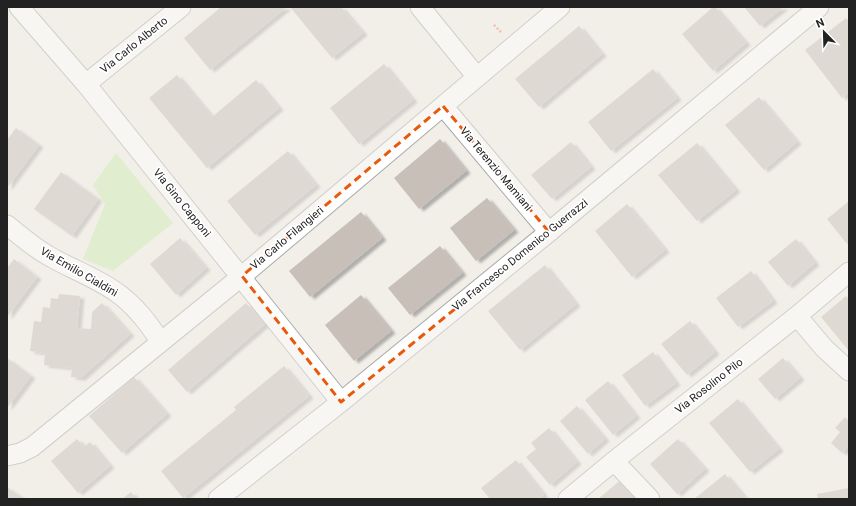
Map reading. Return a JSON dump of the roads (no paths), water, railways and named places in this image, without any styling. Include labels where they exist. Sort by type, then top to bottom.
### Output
[{"type":"street","name":"Via Gino Capponi","points":[[19,7],[86,84],[242,276],[341,402]]},
{"type":"street","name":"Via Carlo Alberto","points":[[86,84],[181,7]]},
{"type":"street","points":[[420,7],[476,77]]},
{"type":"street","name":"Via Carlo Filangieri","points":[[7,456],[20,453],[32,447],[242,276],[560,7]]},
{"type":"street","name":"Via Francesco Domenico Guerrazzi","points":[[218,499],[341,402],[549,232],[819,7]]},
{"type":"street","name":"Via Terenzio Mamiani","points":[[443,106],[549,232]]},
{"type":"street","name":"Via Emilio Cialdini","points":[[7,225],[48,256],[69,268],[99,281],[116,292],[143,317],[161,342]]},
{"type":"street","name":"Via Rosolino Pilo","points":[[568,499],[797,316],[849,272]]},
{"type":"street","points":[[797,316],[824,348],[849,371]]},
{"type":"street","points":[[614,461],[650,499]]}]
